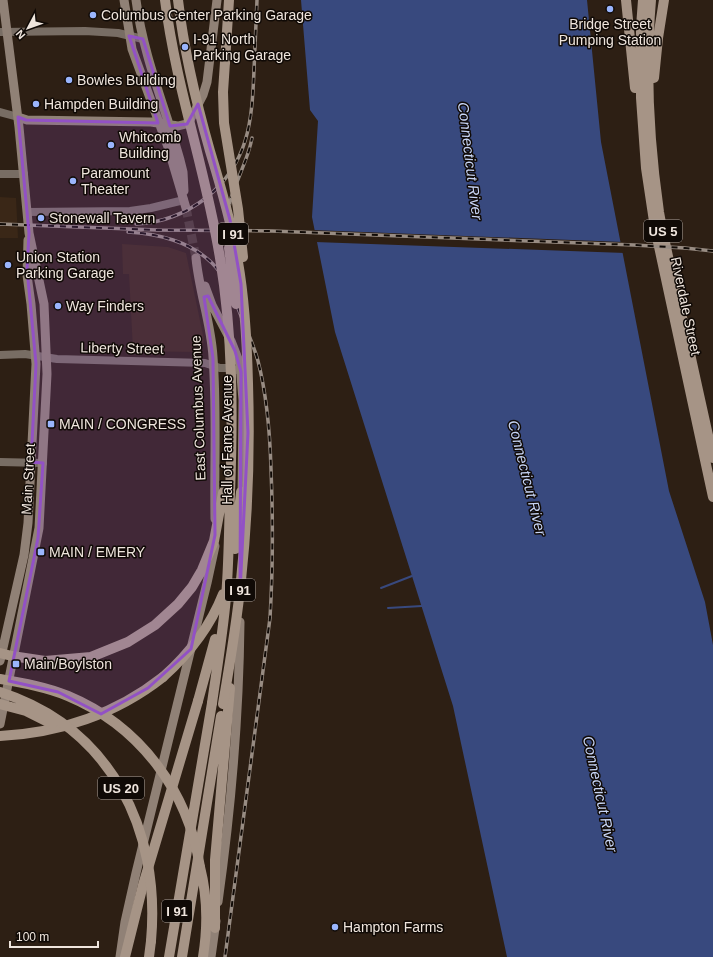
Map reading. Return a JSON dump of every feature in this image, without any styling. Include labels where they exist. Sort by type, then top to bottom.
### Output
[{"type":"highway","name":"I 91","points":[[165,0],[175,60],[212,217],[224,280],[231,365],[232,407],[231,480],[224,618],[212,703],[169,957]]},
{"type":"highway","name":"I 91","points":[[178,0],[188,61],[234,241],[243,305],[248,390],[248,488],[243,559],[233,645],[225,705],[182,957]]},
{"type":"highway","points":[[228,0],[223,116],[242,240],[244,276],[243,305]]},
{"type":"highway","points":[[626,0],[635,90],[647,133]]},
{"type":"highway","name":"Riverdale Street","points":[[643,0],[640,68],[655,228],[713,496]]},
{"type":"highway","name":"Riverdale Street","points":[[651,0],[649,26],[647,133],[664,234],[713,458]]},
{"type":"highway","points":[[647,133],[656,51],[664,0]]},
{"type":"highway","points":[[0,736],[49,730],[93,717],[134,698],[163,677],[180,661],[195,644],[220,603],[232,567],[239,518],[242,429],[238,322],[229,251],[210,150]]},
{"type":"highway","points":[[0,653],[44,661],[90,657],[109,651],[128,642],[155,625],[178,604],[192,587],[202,570],[214,541],[223,494],[231,480]]},
{"type":"highway","points":[[125,957],[143,885],[214,646],[228,554]]},
{"type":"highway","name":"US 20","points":[[0,679],[37,686],[68,696],[102,714],[131,736],[157,764],[177,796],[194,835],[205,888],[207,910],[207,930],[202,957]]},
{"type":"highway","name":"US 20","points":[[0,692],[30,704],[58,720],[87,745],[110,771],[130,806],[146,850],[150,876],[152,896],[148,957]]},
{"type":"highway","points":[[0,704],[32,714],[62,730],[80,743],[110,771]]},
{"type":"highway","points":[[215,928],[215,860],[225,705]]},
{"type":"highway","points":[[196,957],[201,929],[202,909],[200,867]]},
{"type":"main road","name":"Main Street","points":[[0,724],[38,538],[43,463],[47,358],[43,299],[29,233],[18,117],[4,32],[3,0]]},
{"type":"main road","points":[[124,0],[130,36],[137,64],[168,147],[185,204]]},
{"type":"main road","points":[[136,0],[143,39],[183,172],[185,204]]},
{"type":"main road","points":[[0,112],[26,120],[159,123],[178,126],[188,122],[205,90],[210,63],[217,0]]},
{"type":"main road","points":[[4,32],[118,33],[143,39]]},
{"type":"main road","points":[[0,174],[24,174]]},
{"type":"main road","points":[[27,212],[130,211],[185,204]]},
{"type":"main road","name":"Main Street","points":[[0,661],[26,544],[35,356],[27,275],[29,233]]},
{"type":"main road","name":"East Columbus Avenue","points":[[120,957],[132,889],[207,583],[214,547],[215,506],[213,366],[211,338],[197,275],[196,258]]},
{"type":"main road","name":"Hall of Fame Avenue","points":[[196,258],[210,299],[238,357],[241,372],[243,400],[237,723],[228,831],[211,957]]},
{"type":"main road","name":"Liberty Street","points":[[0,355],[25,354],[57,359],[205,363],[220,368],[228,368],[241,372]]},
{"type":"main road","points":[[0,462],[43,463]]},
{"type":"main road","points":[[215,506],[221,512],[229,514],[237,511],[241,504]]},
{"type":"highlighted area","points":[[129,36],[143,39],[170,126],[187,124],[198,104],[230,220],[241,284],[248,433],[240,592],[241,372],[235,351],[208,296],[204,297],[213,358],[215,535],[191,649],[148,688],[101,714],[58,692],[9,681],[38,538],[43,463],[31,462],[36,364],[27,269],[29,233],[18,117],[26,120],[158,123]]},
{"type":"shaded area","points":[[0,197],[16,198],[18,238],[0,238]]},
{"type":"shaded area","points":[[122,244],[168,247],[186,253],[204,340],[203,345],[199,350],[193,352],[133,351],[129,274],[123,274]]},
{"type":"water","name":"Connecticut River","points":[[301,0],[587,0],[601,142],[669,491],[705,602],[713,645],[713,957],[507,957],[453,706],[335,332],[312,217],[318,121],[310,110]]},
{"type":"pier","points":[[312,230],[623,242],[625,253],[315,242]]},
{"type":"waterway","points":[[381,588],[412,576]]},
{"type":"waterway","points":[[388,608],[422,606]]},
{"type":"tunnel","points":[[186,208],[196,258]]},
{"type":"railway","points":[[136,224],[164,220],[198,204],[220,185],[240,156],[252,107],[257,0]]},
{"type":"railway","points":[[235,293],[227,248],[228,214],[230,202],[248,154],[252,138]]},
{"type":"railway","points":[[0,224],[157,230],[272,231],[634,245],[713,251]]},
{"type":"railway","points":[[128,232],[162,237],[183,244],[203,255],[217,269],[232,295],[258,361],[268,415],[272,506],[270,618],[225,957]]},
{"type":"place","name":"Bridge Street Pumping Station","points":[[610,9]]},
{"type":"place","name":"Columbus Center Parking Garage","points":[[93,15]]},
{"type":"place","name":"I-91 North Parking Garage","points":[[185,47]]},
{"type":"place","name":"Bowles Building","points":[[69,80]]},
{"type":"place","name":"Hampden Building","points":[[36,104]]},
{"type":"place","name":"Whitcomb Building","points":[[111,145]]},
{"type":"place","name":"Paramount Theater","points":[[73,181]]},
{"type":"place","name":"Stonewall Tavern","points":[[41,218]]},
{"type":"place","name":"Union Station Parking Garage","points":[[8,265]]},
{"type":"place","name":"Way Finders","points":[[58,306]]},
{"type":"place","name":"MAIN / CONGRESS","points":[[51,424]]},
{"type":"place","name":"MAIN / EMERY","points":[[41,552]]},
{"type":"place","name":"Main/Boylston","points":[[16,664]]},
{"type":"place","name":"Hampton Farms","points":[[335,927]]}]
